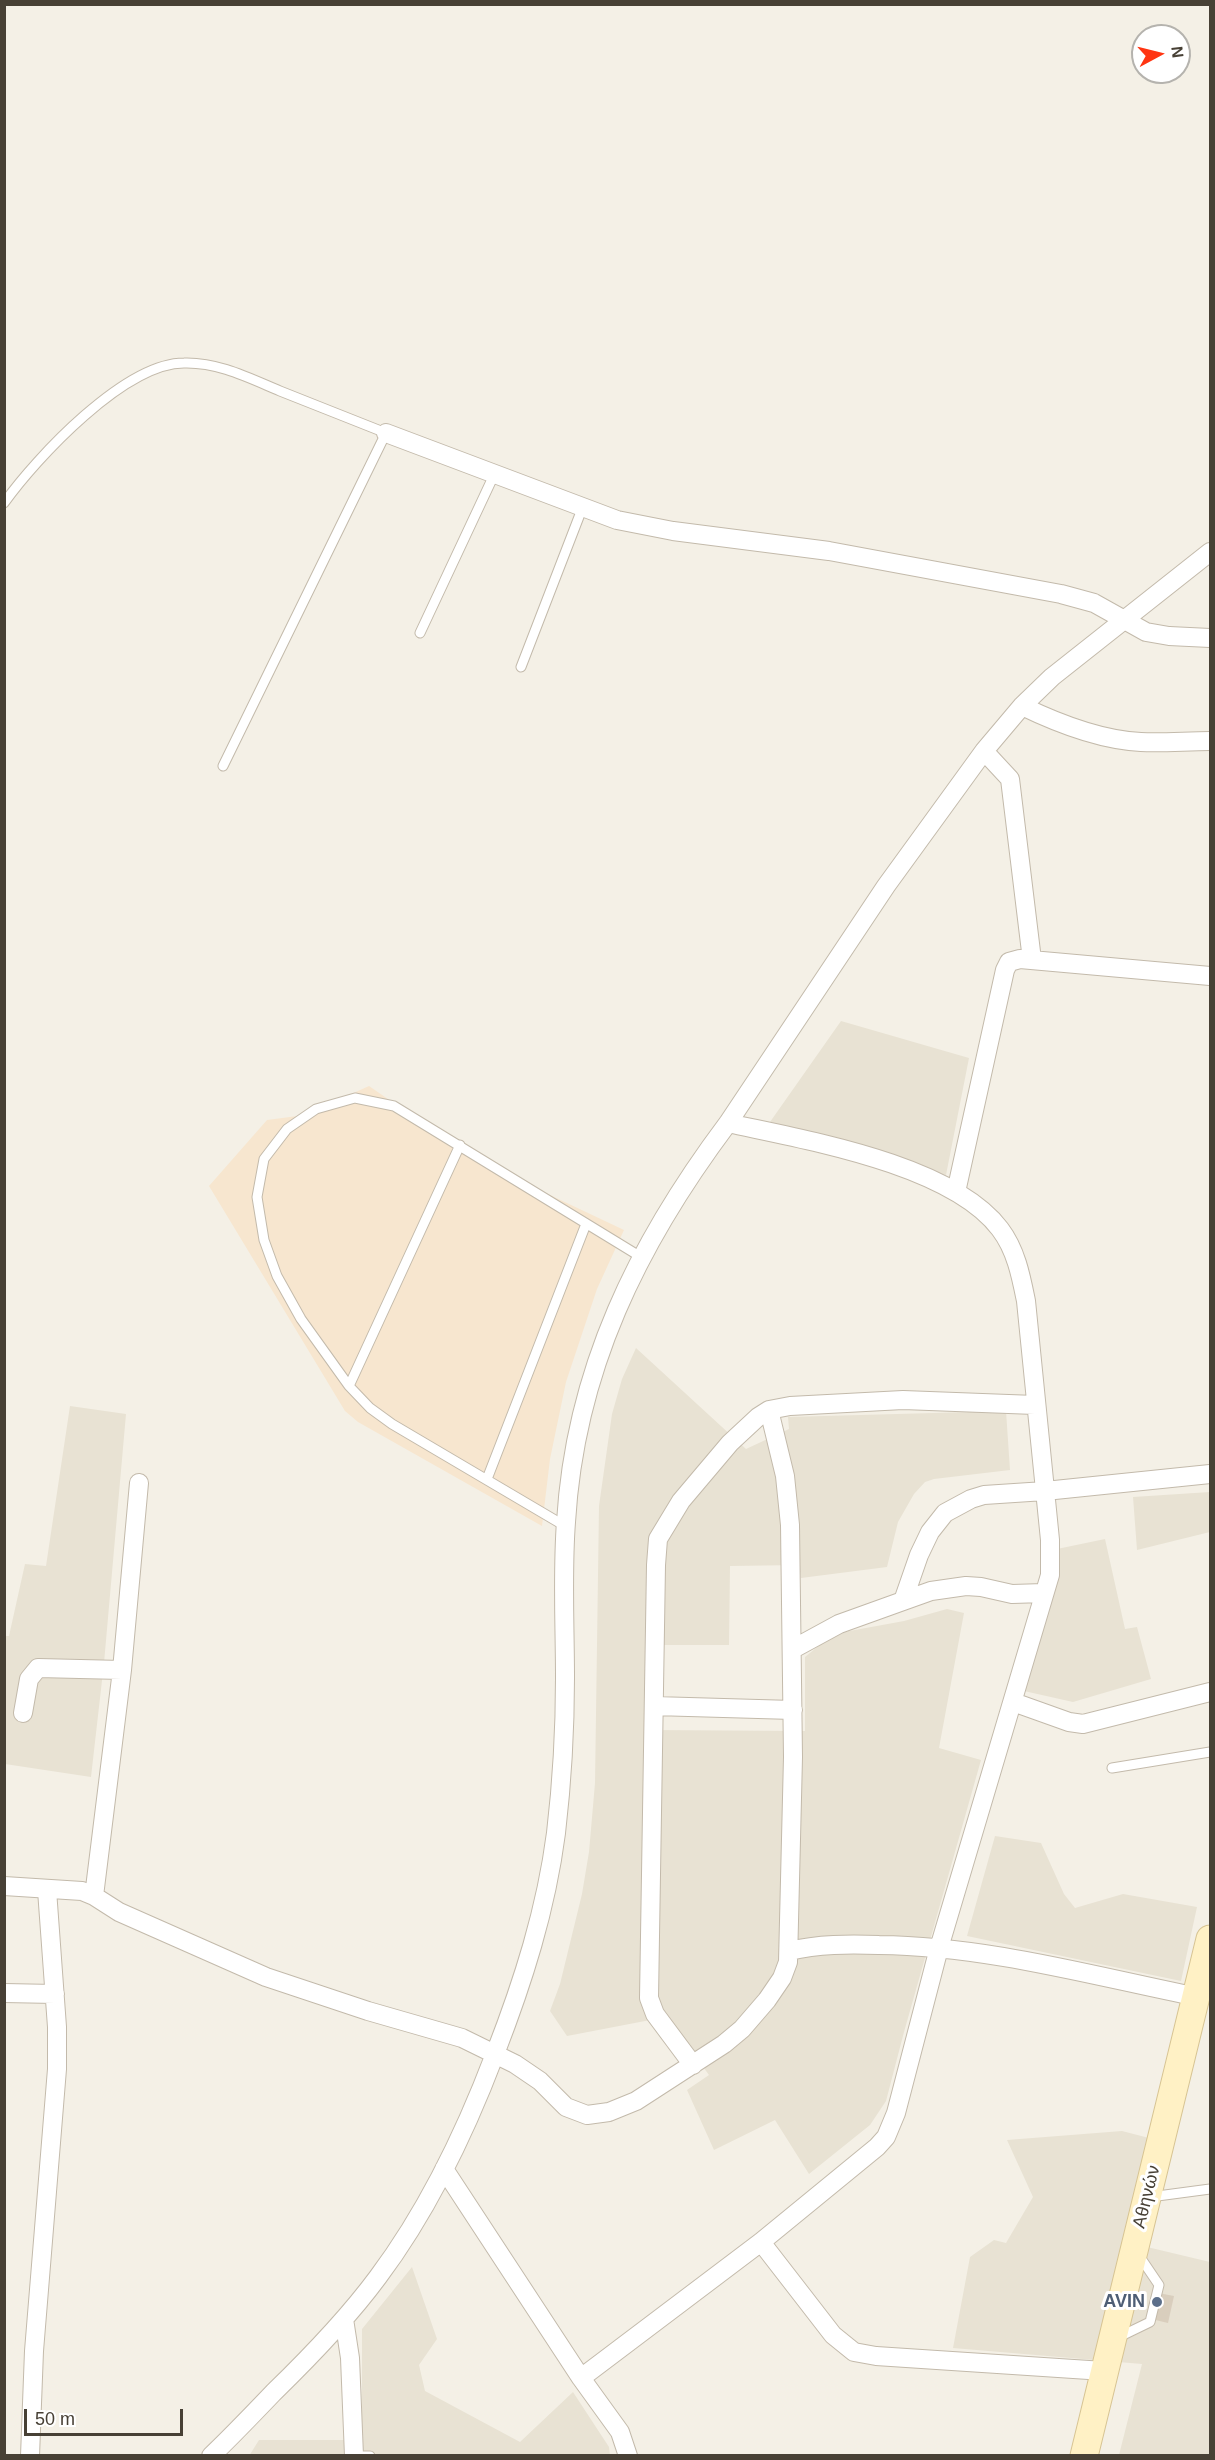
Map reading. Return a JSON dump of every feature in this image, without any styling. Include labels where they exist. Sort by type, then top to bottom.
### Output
[{"type":"main road","name":"Αθηνών","points":[[1084,2456],[1147,2197],[1204,1998],[1210,1939]]},
{"type":"street","points":[[386,433],[582,509],[617,520],[652,527],[829,551],[1067,595],[1094,603],[1122,620],[1154,634],[1210,638]]},
{"type":"street","points":[[212,2456],[344,2319],[379,2277],[407,2235],[460,2140],[480,2097],[520,1989],[539,1925],[556,1829],[565,1712],[567,1495],[594,1370],[615,1310],[641,1257],[702,1158],[728,1123],[886,886],[984,751],[1022,706],[1052,677],[1210,552]]},
{"type":"street","points":[[1022,706],[1054,722],[1118,739],[1141,742],[1210,741]]},
{"type":"street","points":[[984,751],[1010,779],[1032,960]]},
{"type":"street","points":[[956,1192],[1005,970],[1012,960],[1210,976]]},
{"type":"street","points":[[581,2378],[761,2242],[877,2147],[886,2137],[897,2113],[939,1948],[1050,1575],[1051,1557],[1026,1301],[1015,1257],[1005,1237],[977,1205],[922,1176],[868,1157],[814,1142],[728,1123]]},
{"type":"street","points":[[693,2065],[655,2014],[649,1998],[658,1539],[697,1480],[746,1427],[768,1410],[790,1406],[903,1400],[1035,1405]]},
{"type":"street","points":[[4,1886],[82,1891],[119,1912],[255,1973],[368,2011],[462,2038],[496,2053],[532,2075],[566,2107],[587,2115],[609,2112],[627,2105],[693,2065],[731,2038],[758,2011],[782,1978],[788,1962],[793,1649],[788,1501],[781,1455],[768,1410]]},
{"type":"street","points":[[903,1601],[919,1555],[930,1532],[945,1513],[971,1499],[984,1495],[1210,1474]]},
{"type":"street","points":[[94,1896],[122,1670],[139,1483]]},
{"type":"street","points":[[793,1649],[839,1624],[931,1591],[966,1586],[1012,1594],[1044,1593]]},
{"type":"street","points":[[23,1713],[29,1679],[38,1668],[45,1666],[122,1670]]},
{"type":"street","points":[[1013,1702],[1069,1722],[1083,1724],[1210,1692]]},
{"type":"street","points":[[654,1706],[793,1710]]},
{"type":"street","points":[[30,2456],[38,2285],[55,2109],[57,2027],[46,1890]]},
{"type":"street","points":[[789,1951],[827,1944],[939,1948],[1010,1959],[1204,1998]]},
{"type":"street","points":[[4,1993],[55,1994]]},
{"type":"street","points":[[444,2169],[581,2378],[620,2432],[628,2456]]},
{"type":"street","points":[[761,2242],[832,2335],[854,2352],[876,2356],[1104,2372]]},
{"type":"street","points":[[344,2319],[350,2358],[354,2456]]},
{"type":"lane","points":[[4,503],[61,437],[119,389],[152,371],[183,362],[229,370],[386,433],[223,766]]},
{"type":"lane","points":[[420,633],[494,475]]},
{"type":"lane","points":[[521,667],[582,509]]},
{"type":"lane","points":[[565,1526],[392,1424],[370,1408],[349,1386],[301,1319],[277,1276],[264,1240],[256,1197],[264,1159],[287,1129],[316,1108],[355,1098],[394,1106],[641,1257]]},
{"type":"lane","points":[[349,1386],[460,1145]]},
{"type":"lane","points":[[487,1479],[586,1224]]},
{"type":"lane","points":[[1113,1768],[1210,1752]]},
{"type":"lane","points":[[1147,2197],[1210,2189]]},
{"type":"lane","points":[[363,2456],[370,2456]]},
{"type":"shaded area","points":[[841,1021],[969,1058],[946,1175],[770,1122]]},
{"type":"shaded area","points":[[369,1086],[478,1161],[624,1230],[597,1289],[566,1382],[550,1459],[542,1526],[358,1422],[345,1411],[209,1186],[267,1120],[305,1115]]},
{"type":"shaded area","points":[[636,1348],[746,1449],[789,1429],[788,1417],[1006,1411],[1010,1470],[925,1482],[914,1494],[898,1522],[887,1567],[801,1578],[799,1565],[730,1566],[729,1645],[648,1645],[648,1730],[805,1731],[805,1657],[833,1634],[904,1621],[947,1609],[964,1613],[939,1748],[981,1760],[886,2101],[870,2125],[809,2174],[775,2120],[714,2150],[687,2090],[709,2075],[666,2017],[567,2036],[550,2011],[560,1984],[582,1894],[589,1852],[595,1783],[599,1506],[612,1414],[622,1379]]},
{"type":"shaded area","points":[[70,1406],[126,1414],[104,1663],[91,1777],[5,1764],[4,1636],[9,1636],[25,1564],[46,1566]]},
{"type":"shaded area","points":[[1210,1492],[1210,1532],[1137,1550],[1133,1497]]},
{"type":"shaded area","points":[[1105,1539],[1125,1629],[1137,1627],[1151,1679],[1073,1702],[1024,1691],[1057,1549]]},
{"type":"shaded area","points":[[995,1836],[1041,1843],[1064,1894],[1075,1908],[1123,1894],[1197,1907],[1181,1981],[967,1936]]},
{"type":"shaded area","points":[[1122,2131],[1149,2138],[1122,2241],[1210,2262],[1210,2455],[1119,2455],[1142,2364],[953,2348],[970,2257],[994,2240],[1006,2243],[1033,2197],[1007,2140]]},
{"type":"shaded area","points":[[412,2267],[437,2339],[419,2365],[425,2391],[520,2442],[573,2392],[609,2447],[610,2455],[249,2456],[259,2440],[362,2440],[362,2329]]},
{"type":"building","points":[[1153,2292],[1174,2296],[1168,2323],[1147,2318]]},
{"type":"place","name":"AVIN","points":[[1157,2302]]}]
